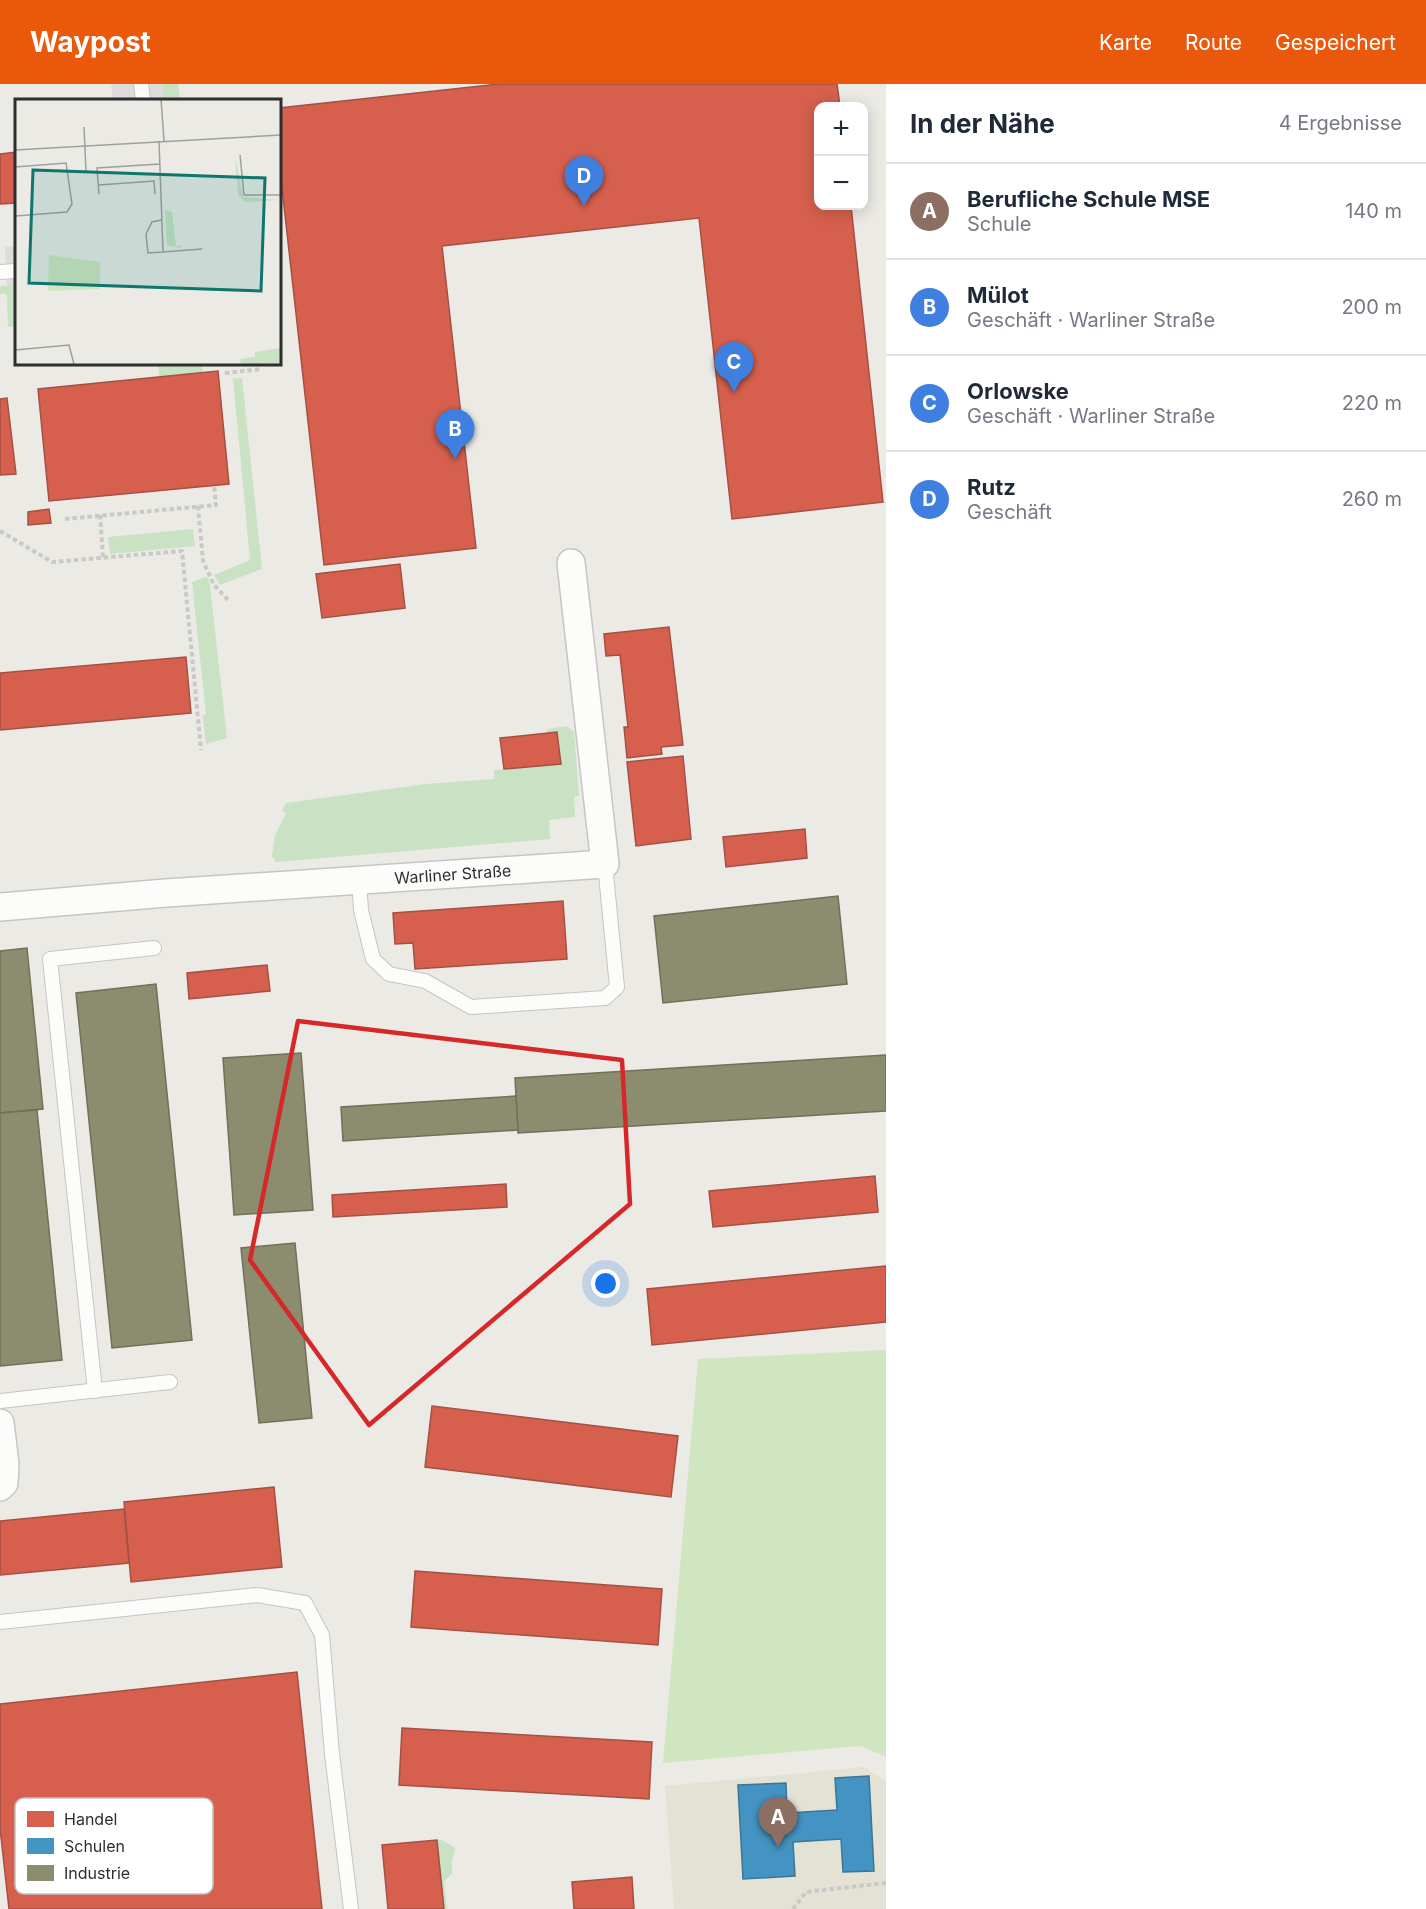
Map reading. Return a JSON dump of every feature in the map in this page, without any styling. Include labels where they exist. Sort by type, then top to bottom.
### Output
[{"type":"street","points":[[571,563],[605,864]]},
{"type":"street","name":"Warliner Straße","points":[[0,907],[166,893],[605,864]]},
{"type":"street","points":[[0,1423],[4,1483],[0,1487]]},
{"type":"lane","points":[[141,84],[143,99]]},
{"type":"lane","points":[[0,272],[15,271]]},
{"type":"lane","points":[[359,880],[361,910],[373,959],[388,974],[425,981],[471,1007],[605,998],[616,987],[605,864]]},
{"type":"lane","points":[[94,1391],[50,959],[154,948]]},
{"type":"lane","points":[[0,1401],[170,1382]]},
{"type":"lane","points":[[0,1622],[257,1595],[305,1603],[322,1635],[332,1754],[351,1909]]},
{"type":"path","points":[[225,373],[261,369]]},
{"type":"path","points":[[64,519],[216,504],[214,485]]},
{"type":"path","points":[[198,506],[203,561],[214,585],[229,601]]},
{"type":"path","points":[[100,515],[103,558]]},
{"type":"path","points":[[0,531],[52,562],[182,550],[201,750]]},
{"type":"path","points":[[793,1909],[806,1892],[886,1882]]},
{"type":"highlighted area","points":[[298,1021],[622,1060],[630,1204],[369,1425],[250,1260]]},
{"type":"shaded area","points":[[111,84],[178,84],[180,99],[113,99]]},
{"type":"shaded area","points":[[15,245],[15,302],[8,303],[5,247]]},
{"type":"shaded area","points":[[864,1767],[886,1781],[886,1909],[674,1909],[665,1786]]},
{"type":"green space","points":[[162,84],[178,84],[180,99],[164,99]]},
{"type":"green space","points":[[15,285],[15,326],[8,327],[7,294],[0,294],[0,286]]},
{"type":"green space","points":[[158,364],[202,364],[203,373],[159,377]]},
{"type":"green space","points":[[233,378],[242,378],[262,569],[220,585],[214,575],[250,560]]},
{"type":"green space","points":[[193,529],[195,546],[110,554],[108,537]]},
{"type":"green space","points":[[208,578],[210,586],[227,738],[206,744],[203,716],[206,714],[192,582]]},
{"type":"green space","points":[[567,726],[574,732],[579,796],[574,797],[575,817],[549,820],[550,839],[276,862],[272,856],[275,835],[286,813],[282,810],[286,803],[426,784],[494,779],[494,770],[560,764],[557,733],[547,733],[547,729]]},
{"type":"green space","points":[[886,1350],[886,1757],[861,1746],[663,1763],[698,1359]]},
{"type":"green space","points":[[437,1840],[442,1840],[455,1848],[452,1873],[444,1882],[447,1909],[444,1909]]},
{"type":"building: Handel","points":[[499,84],[837,84],[839,102],[814,102],[814,210],[851,210],[883,502],[732,519],[699,218],[442,246],[476,548],[324,565],[280,170],[280,108]]},
{"type":"building: Handel","points":[[15,152],[15,203],[0,204],[0,154]]},
{"type":"building: Handel","points":[[218,371],[229,484],[49,501],[38,389]]},
{"type":"building: Handel","points":[[7,398],[16,474],[0,475],[0,399]]},
{"type":"building: Handel","points":[[49,509],[51,523],[28,525],[28,512]]},
{"type":"building: Handel","points":[[400,564],[405,608],[322,618],[316,574]]},
{"type":"building: Handel","points":[[669,627],[683,745],[661,747],[662,754],[627,758],[624,727],[628,727],[620,655],[606,656],[604,634]]},
{"type":"building: Handel","points":[[186,657],[191,713],[0,730],[0,673]]},
{"type":"building: Handel","points":[[557,732],[561,764],[504,769],[500,738]]},
{"type":"building: Handel","points":[[683,756],[691,839],[636,846],[627,762]]},
{"type":"building: Handel","points":[[805,829],[807,858],[726,867],[723,837]]},
{"type":"building: Handel","points":[[563,901],[567,959],[415,969],[413,943],[395,944],[393,913]]},
{"type":"building: Handel","points":[[267,965],[270,991],[189,999],[187,973]]},
{"type":"building: Handel","points":[[875,1176],[878,1212],[713,1227],[709,1191]]},
{"type":"building: Handel","points":[[506,1184],[507,1207],[333,1217],[332,1195]]},
{"type":"building: Handel","points":[[886,1266],[886,1322],[652,1345],[647,1289]]},
{"type":"building: Handel","points":[[432,1406],[678,1436],[671,1497],[425,1467]]},
{"type":"building: Handel","points":[[274,1487],[282,1567],[131,1582],[124,1502]]},
{"type":"building: Handel","points":[[124,1509],[129,1563],[0,1575],[0,1521]]},
{"type":"building: Handel","points":[[415,1571],[662,1589],[658,1645],[411,1627]]},
{"type":"building: Handel","points":[[297,1672],[322,1909],[9,1909],[0,1828],[0,1704]]},
{"type":"building: Handel","points":[[402,1728],[652,1742],[649,1799],[399,1785]]},
{"type":"building: Handel","points":[[437,1840],[444,1909],[388,1909],[382,1845]]},
{"type":"building: Handel","points":[[632,1877],[634,1909],[574,1909],[572,1882]]},
{"type":"building: Schulen","points":[[869,1776],[874,1871],[843,1872],[841,1839],[793,1842],[795,1876],[743,1879],[738,1785],[786,1783],[787,1813],[837,1810],[835,1778]]},
{"type":"building: Industrie","points":[[838,896],[847,984],[663,1003],[654,916]]},
{"type":"building: Industrie","points":[[27,948],[43,1109],[0,1113],[0,951]]},
{"type":"building: Industrie","points":[[156,984],[192,1340],[112,1348],[76,993]]},
{"type":"building: Industrie","points":[[301,1053],[313,1210],[234,1215],[223,1058]]},
{"type":"building: Industrie","points":[[886,1055],[886,1111],[518,1133],[515,1078]]},
{"type":"building: Industrie","points":[[516,1096],[518,1130],[343,1141],[341,1107]]},
{"type":"building: Industrie","points":[[37,1110],[62,1360],[0,1366],[0,1113]]},
{"type":"building: Industrie","points":[[295,1243],[312,1418],[259,1423],[241,1248]]},
{"type":"place","name":"Rutz","points":[[584,206]]},
{"type":"place","name":"Orlowske","points":[[734,392]]},
{"type":"place","name":"Mülot","points":[[455,459]]},
{"type":"place","name":"Berufliche Schule MSE","points":[[778,1847]]}]
